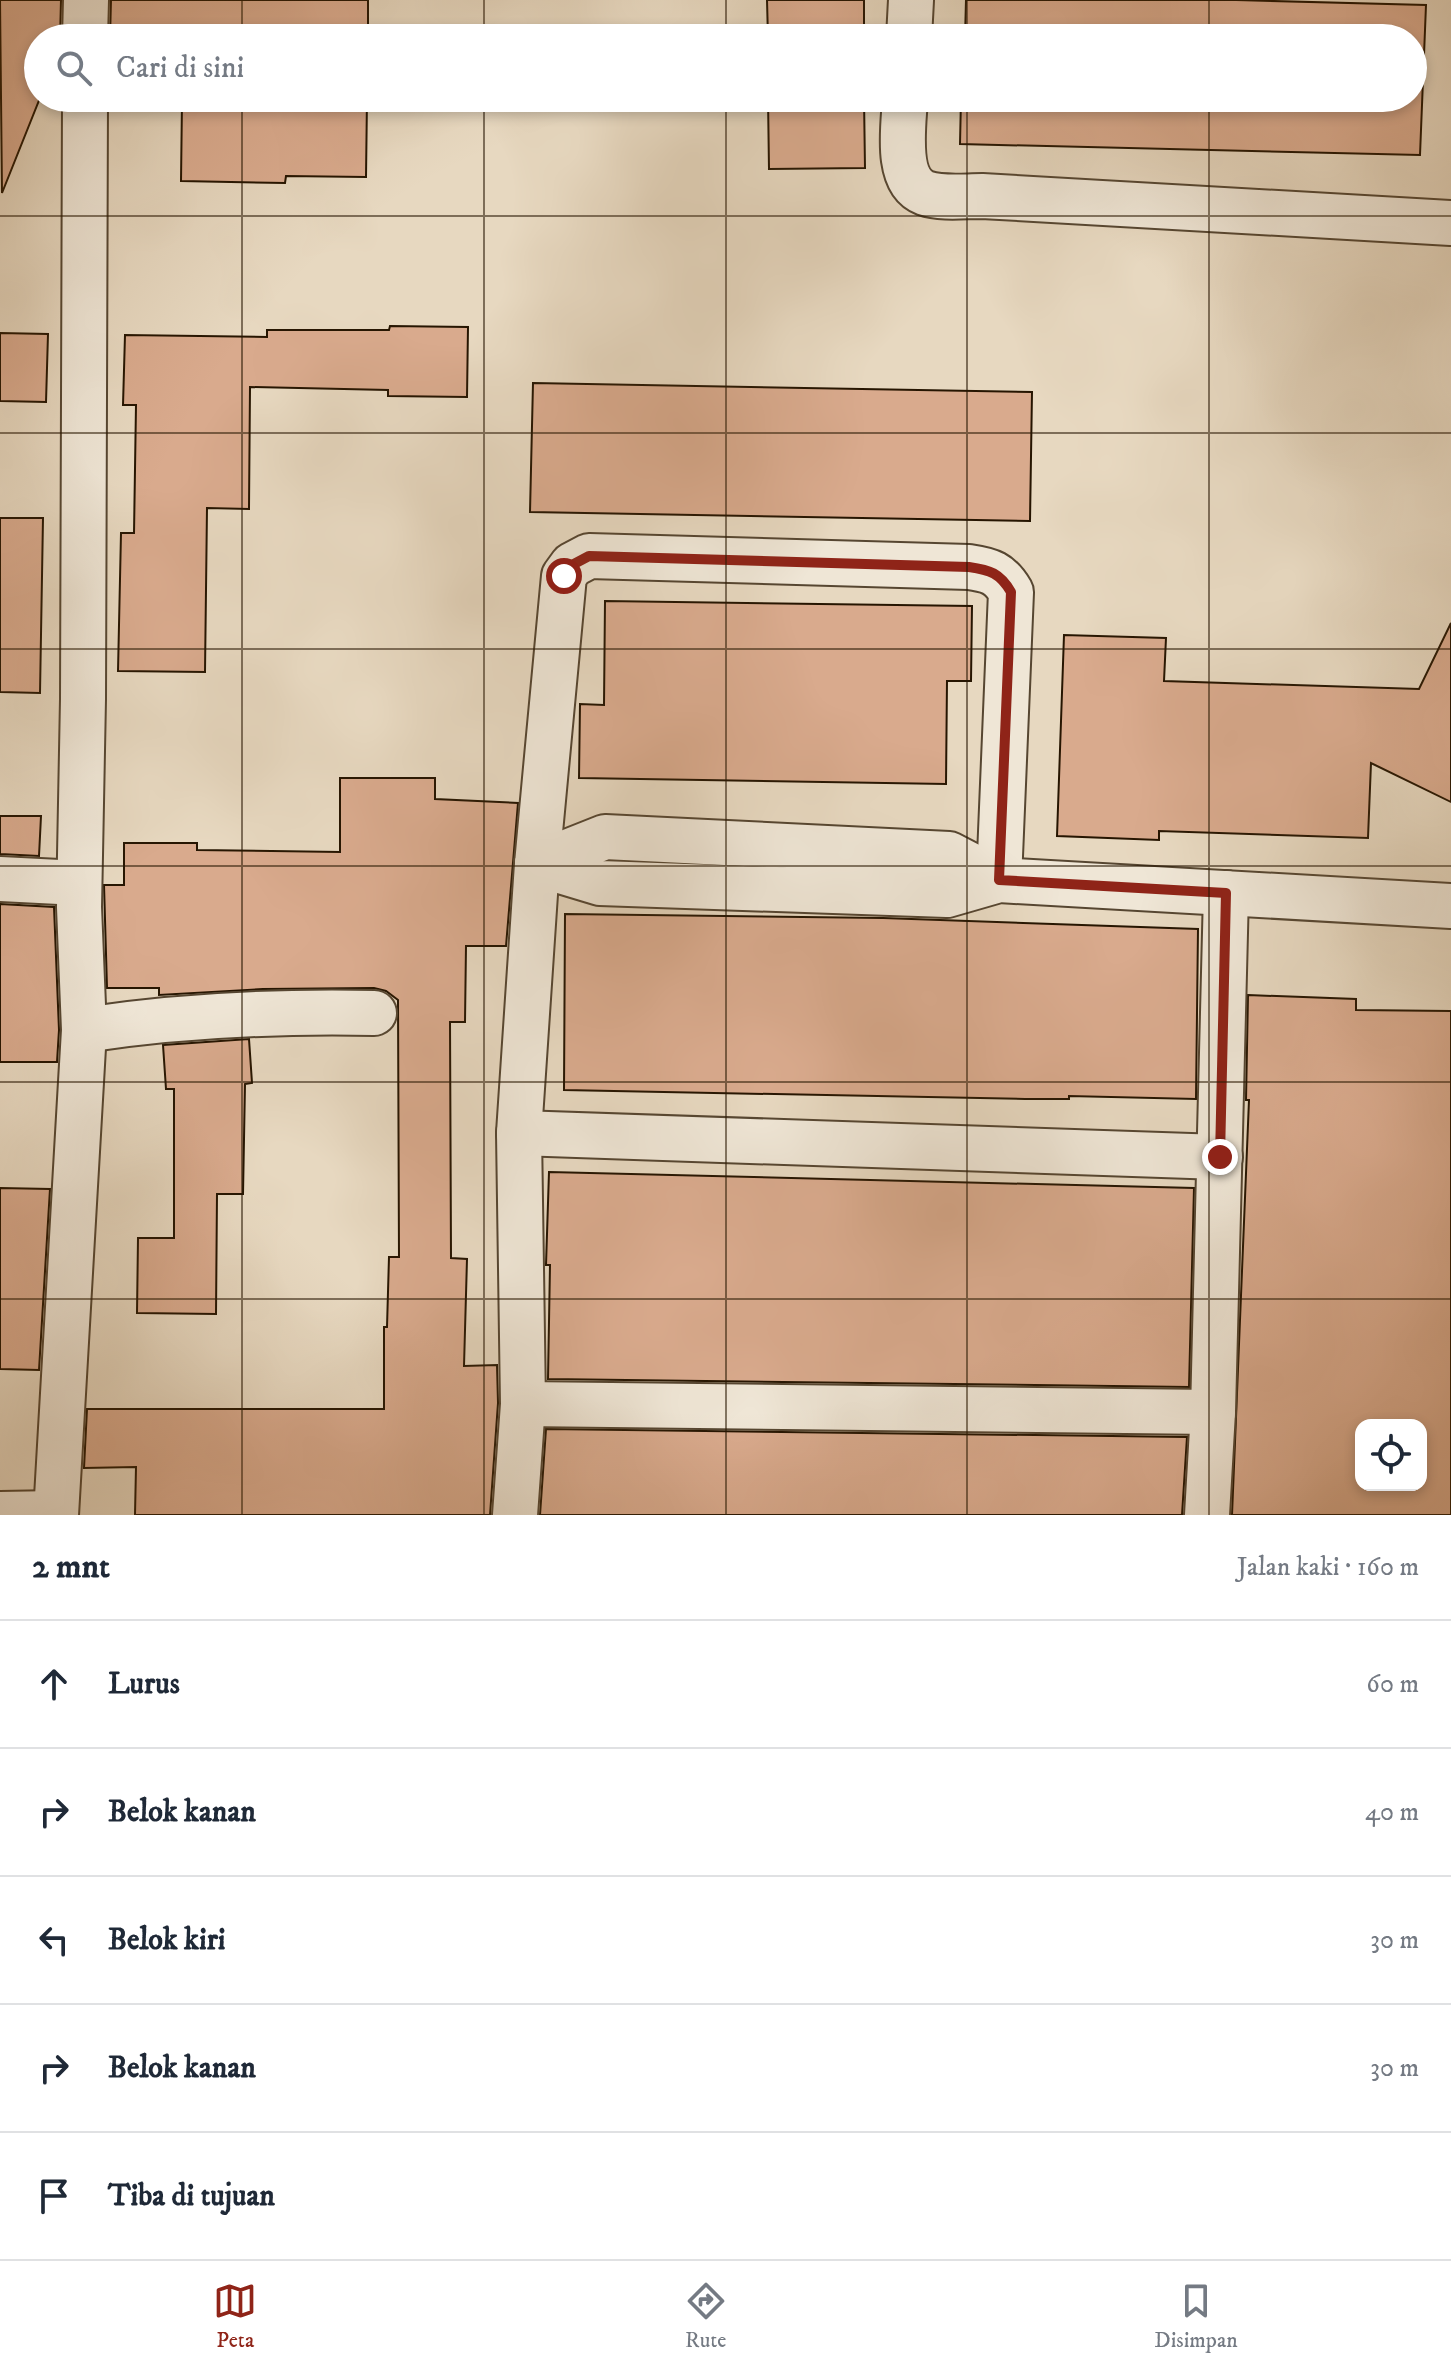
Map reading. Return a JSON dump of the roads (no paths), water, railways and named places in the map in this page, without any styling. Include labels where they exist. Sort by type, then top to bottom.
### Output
[{"type":"street","points":[[85,24],[86,0]]},
{"type":"street","points":[[910,24],[911,0]]},
{"type":"street","points":[[0,1514],[56,1514],[84,1030],[79,883],[83,699],[85,112]]},
{"type":"street","points":[[905,112],[903,162],[909,178],[922,192],[943,196],[1451,223]]},
{"type":"street","points":[[515,1515],[523,1404],[519,1133],[537,864],[564,576],[572,565],[589,556],[969,567],[993,571],[1004,580],[1011,592],[999,880]]},
{"type":"street","points":[[537,864],[605,837],[949,854],[999,880],[1451,906]]},
{"type":"street","points":[[0,879],[79,883]]},
{"type":"street","points":[[1207,1515],[1213,1412],[1226,893]]},
{"type":"street","points":[[84,1030],[153,1019],[236,1013],[374,1013]]},
{"type":"street","points":[[519,1133],[1220,1157]]},
{"type":"street","points":[[523,1404],[1213,1412]]}]
